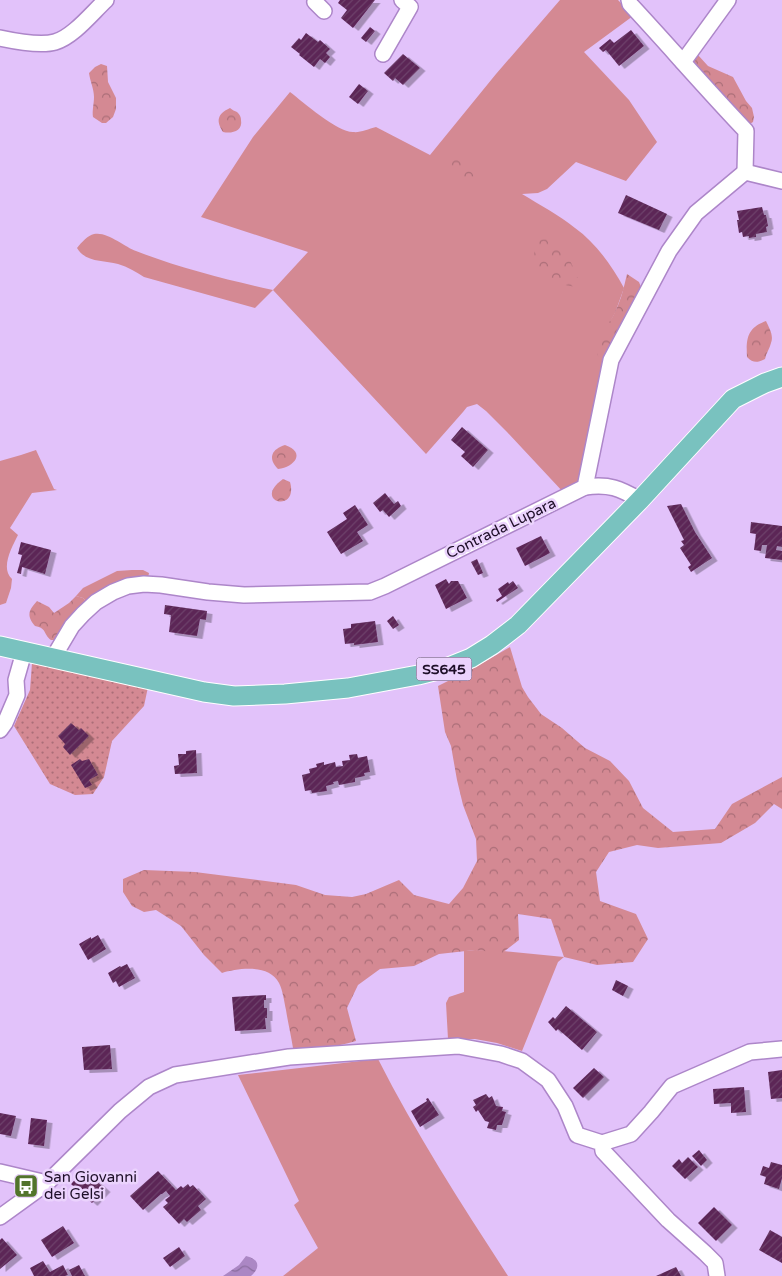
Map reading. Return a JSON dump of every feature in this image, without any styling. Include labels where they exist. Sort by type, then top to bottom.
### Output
[{"type":"main road","name":"SS645","points":[[0,646],[204,692],[234,696],[285,694],[348,688],[446,668],[470,658],[492,645],[518,625],[640,500],[733,399],[782,377]]},
{"type":"street","points":[[0,38],[46,44],[56,42],[67,36],[106,0]]},
{"type":"street","points":[[382,54],[410,8],[402,0]]},
{"type":"street","points":[[629,0],[630,4],[746,131],[745,172],[696,213],[670,251],[611,360],[585,487],[600,485],[613,487],[640,500]]},
{"type":"street","points":[[683,62],[728,0]]},
{"type":"street","points":[[745,172],[782,181]]},
{"type":"street","name":"Contrada Lupara","points":[[53,658],[72,626],[83,614],[96,602],[112,592],[128,586],[161,584],[208,592],[244,595],[370,592],[585,487]]},
{"type":"street","points":[[0,730],[17,695],[16,680],[24,652]]},
{"type":"street","points":[[0,1217],[47,1183],[120,1111],[149,1087],[175,1075],[289,1057],[458,1046],[501,1054],[522,1061],[548,1080],[565,1106],[577,1135],[602,1143],[631,1134],[672,1086],[750,1052],[782,1049]]},
{"type":"street","points":[[602,1143],[603,1151],[668,1220],[715,1263],[717,1276]]},
{"type":"street","points":[[0,1172],[47,1183]]},
{"type":"green space","points":[[560,0],[618,0],[633,16],[584,52],[629,100],[657,142],[626,181],[576,162],[547,189],[538,193],[522,194],[583,234],[603,255],[624,288],[610,322],[605,359],[578,484],[564,493],[507,432],[477,404],[467,407],[426,454],[273,290],[308,252],[201,217],[253,137],[290,92],[320,116],[346,131],[356,132],[376,127],[430,155]]},
{"type":"green space","points":[[698,55],[708,66],[733,77],[752,108],[753,122],[748,125],[694,66],[691,59]]},
{"type":"green space","points":[[101,64],[107,66],[108,82],[116,98],[116,109],[113,117],[106,123],[102,123],[93,117],[94,94],[89,73]]},
{"type":"green space","points":[[230,108],[240,116],[241,124],[236,131],[230,133],[223,132],[219,124],[219,118],[222,113]]},
{"type":"green space","points":[[453,156],[478,171],[478,177],[475,180],[467,180],[449,173],[446,163]]},
{"type":"green space","points":[[94,234],[105,235],[136,251],[169,263],[273,290],[255,308],[144,277],[122,265],[90,259],[77,248]]},
{"type":"green space","points":[[548,239],[557,241],[564,246],[578,279],[576,287],[549,283],[538,275],[534,264],[536,245],[538,240]]},
{"type":"green space","points":[[627,274],[639,282],[641,287],[605,359],[599,359],[597,352],[599,340],[617,307]]},
{"type":"green space","points":[[766,321],[772,334],[772,340],[765,359],[757,362],[753,361],[747,357],[749,335],[755,327]]},
{"type":"green space","points":[[285,445],[295,451],[296,459],[284,468],[278,469],[273,461],[272,454]]},
{"type":"green space","points":[[36,450],[54,489],[57,490],[32,493],[10,528],[18,535],[10,551],[7,563],[7,569],[12,579],[11,588],[6,603],[0,605],[0,461]]},
{"type":"green space","points":[[283,479],[290,482],[291,492],[288,498],[278,501],[272,494],[274,487]]},
{"type":"green space","points":[[143,570],[149,573],[148,578],[88,603],[83,598],[76,596],[83,588],[117,571]]},
{"type":"green space","points":[[76,596],[83,598],[88,603],[56,640],[51,640],[30,619],[32,607],[37,601],[49,607],[54,613]]},
{"type":"green space","points":[[510,647],[522,687],[541,714],[562,728],[585,748],[610,761],[629,781],[643,808],[673,832],[715,829],[732,804],[782,777],[782,809],[774,804],[755,823],[721,843],[658,848],[637,845],[609,852],[596,872],[600,901],[636,914],[648,939],[633,962],[597,965],[564,957],[551,919],[518,914],[519,940],[502,953],[475,950],[439,954],[414,966],[380,969],[358,985],[347,1008],[356,1041],[317,1048],[293,1048],[282,993],[279,983],[274,977],[261,970],[253,969],[222,973],[204,955],[181,926],[156,910],[144,912],[132,906],[123,892],[123,879],[144,870],[195,872],[296,885],[325,895],[352,897],[366,894],[399,880],[414,895],[449,904],[463,888],[477,861],[476,839],[463,805],[451,746],[445,732],[438,686]]},
{"type":"green space","points":[[32,663],[148,687],[144,706],[112,741],[104,777],[93,794],[75,795],[50,784],[14,726],[30,690]]},
{"type":"green space","points":[[475,950],[564,957],[558,962],[522,1051],[497,1043],[475,1039],[448,1039],[446,1003],[449,997],[464,992],[464,951]]},
{"type":"green space","points":[[378,1059],[424,1142],[508,1276],[283,1276],[318,1248],[294,1205],[299,1201],[238,1075]]},
{"type":"water","points":[[246,1256],[254,1259],[257,1264],[256,1270],[251,1276],[223,1276],[239,1265]]},
{"type":"building","points":[[340,0],[375,0],[353,28],[341,18],[347,10],[338,3]]},
{"type":"building","points":[[370,27],[375,31],[366,42],[361,38]]},
{"type":"building","points":[[631,30],[644,46],[619,66],[606,50],[603,52],[599,48],[610,39],[614,43]]},
{"type":"building","points":[[306,33],[318,42],[320,40],[330,49],[326,53],[330,57],[325,63],[320,59],[314,67],[291,47],[299,38],[301,40]]},
{"type":"building","points":[[403,54],[420,68],[403,85],[395,78],[393,81],[384,73]]},
{"type":"building","points":[[359,84],[368,91],[358,104],[349,97]]},
{"type":"building","points":[[626,195],[667,214],[659,230],[618,213]]},
{"type":"building","points":[[762,207],[764,215],[766,215],[767,232],[756,234],[756,237],[743,237],[742,232],[739,233],[737,211]]},
{"type":"building","points":[[462,427],[488,450],[473,467],[461,456],[465,452],[451,440]]},
{"type":"building","points":[[385,493],[394,504],[398,501],[401,506],[389,517],[383,510],[380,512],[373,503]]},
{"type":"building","points":[[681,504],[695,532],[712,558],[691,572],[688,567],[691,565],[680,548],[684,545],[681,541],[684,540],[667,506]]},
{"type":"building","points":[[355,505],[368,525],[357,532],[363,541],[341,554],[327,532],[347,519],[343,513]]},
{"type":"building","points":[[751,522],[782,526],[782,547],[777,546],[776,550],[782,551],[782,560],[765,558],[767,545],[762,545],[761,551],[754,550],[756,534],[750,533]]},
{"type":"building","points":[[541,536],[550,553],[525,566],[516,548]]},
{"type":"building","points":[[21,542],[51,550],[45,574],[22,567],[21,574],[17,573],[22,555],[18,554]]},
{"type":"building","points":[[477,559],[483,573],[478,575],[471,562]]},
{"type":"building","points":[[446,579],[449,584],[451,581],[458,581],[467,598],[446,609],[435,585]]},
{"type":"building","points":[[513,581],[518,588],[497,602],[496,600],[502,596],[498,589]]},
{"type":"building","points":[[165,605],[207,611],[206,620],[200,619],[197,636],[169,632],[171,615],[164,614]]},
{"type":"building","points":[[393,616],[399,625],[393,629],[387,621]]},
{"type":"building","points":[[375,621],[378,642],[354,645],[354,643],[345,644],[343,629],[351,628],[351,624]]},
{"type":"building","points":[[71,723],[79,730],[81,728],[89,736],[70,755],[63,747],[65,744],[58,736]]},
{"type":"building","points":[[196,750],[197,773],[175,774],[174,766],[179,765],[178,754],[186,754],[186,751]]},
{"type":"building","points":[[357,754],[358,758],[367,756],[370,772],[364,773],[365,776],[355,778],[355,782],[339,785],[338,781],[333,782],[334,784],[326,786],[327,791],[312,793],[311,790],[305,791],[302,775],[310,773],[309,769],[317,767],[316,764],[324,762],[324,765],[335,762],[336,767],[343,766],[342,761],[350,760],[349,755]]},
{"type":"building","points":[[80,759],[82,761],[89,759],[98,775],[89,780],[92,785],[85,788],[71,765]]},
{"type":"building","points":[[98,935],[106,949],[88,960],[79,944]]},
{"type":"building","points":[[127,964],[135,978],[119,987],[116,981],[113,983],[108,973]]},
{"type":"building","points":[[616,980],[628,986],[623,996],[612,990]]},
{"type":"building","points":[[266,995],[264,1008],[267,1008],[267,1018],[265,1018],[266,1029],[235,1031],[232,997]]},
{"type":"building","points":[[566,1006],[597,1032],[582,1050],[558,1029],[556,1031],[548,1022],[553,1017],[555,1019]]},
{"type":"building","points":[[110,1045],[112,1069],[84,1070],[82,1047]]},
{"type":"building","points":[[594,1068],[604,1077],[583,1098],[573,1088]]},
{"type":"building","points":[[782,1070],[782,1098],[771,1099],[768,1072]]},
{"type":"building","points":[[744,1087],[746,1112],[731,1113],[731,1103],[714,1104],[713,1089]]},
{"type":"building","points":[[486,1094],[489,1098],[492,1096],[496,1106],[503,1107],[502,1111],[506,1112],[502,1125],[497,1125],[496,1130],[487,1128],[489,1122],[485,1121],[478,1110],[476,1112],[473,1107],[476,1105],[473,1100]]},
{"type":"building","points":[[428,1098],[439,1115],[420,1127],[411,1111],[427,1101],[426,1099]]},
{"type":"building","points":[[0,1113],[16,1116],[11,1136],[0,1134]]},
{"type":"building","points":[[31,1118],[47,1120],[44,1146],[28,1144]]},
{"type":"building","points":[[699,1150],[707,1160],[701,1166],[692,1156]]},
{"type":"building","points":[[688,1157],[698,1167],[685,1179],[672,1166],[679,1159],[682,1163]]},
{"type":"building","points":[[771,1162],[782,1165],[782,1178],[779,1189],[764,1184],[766,1177],[760,1175],[763,1166],[769,1168]]},
{"type":"building","points":[[84,1170],[105,1189],[92,1203],[71,1184]]},
{"type":"building","points":[[158,1171],[176,1190],[181,1186],[183,1188],[188,1184],[190,1187],[193,1185],[206,1199],[198,1206],[201,1210],[187,1222],[184,1219],[179,1224],[163,1207],[168,1203],[165,1200],[170,1196],[166,1191],[143,1210],[130,1196]]},
{"type":"building","points":[[714,1207],[732,1225],[716,1241],[698,1223]]},
{"type":"building","points":[[63,1226],[74,1243],[52,1257],[41,1240]]},
{"type":"building","points":[[770,1230],[782,1237],[782,1263],[759,1250]]},
{"type":"building","points":[[2,1238],[17,1255],[0,1269],[0,1240]]},
{"type":"building","points":[[179,1247],[185,1256],[170,1267],[163,1258]]},
{"type":"building","points":[[43,1261],[50,1272],[63,1265],[68,1275],[34,1276],[30,1268]]},
{"type":"building","points":[[79,1265],[85,1276],[72,1276],[69,1270]]},
{"type":"building","points":[[676,1267],[681,1276],[656,1276]]},
{"type":"place","name":"San Giovanni dei Gelsi","points":[[26,1186]]}]
